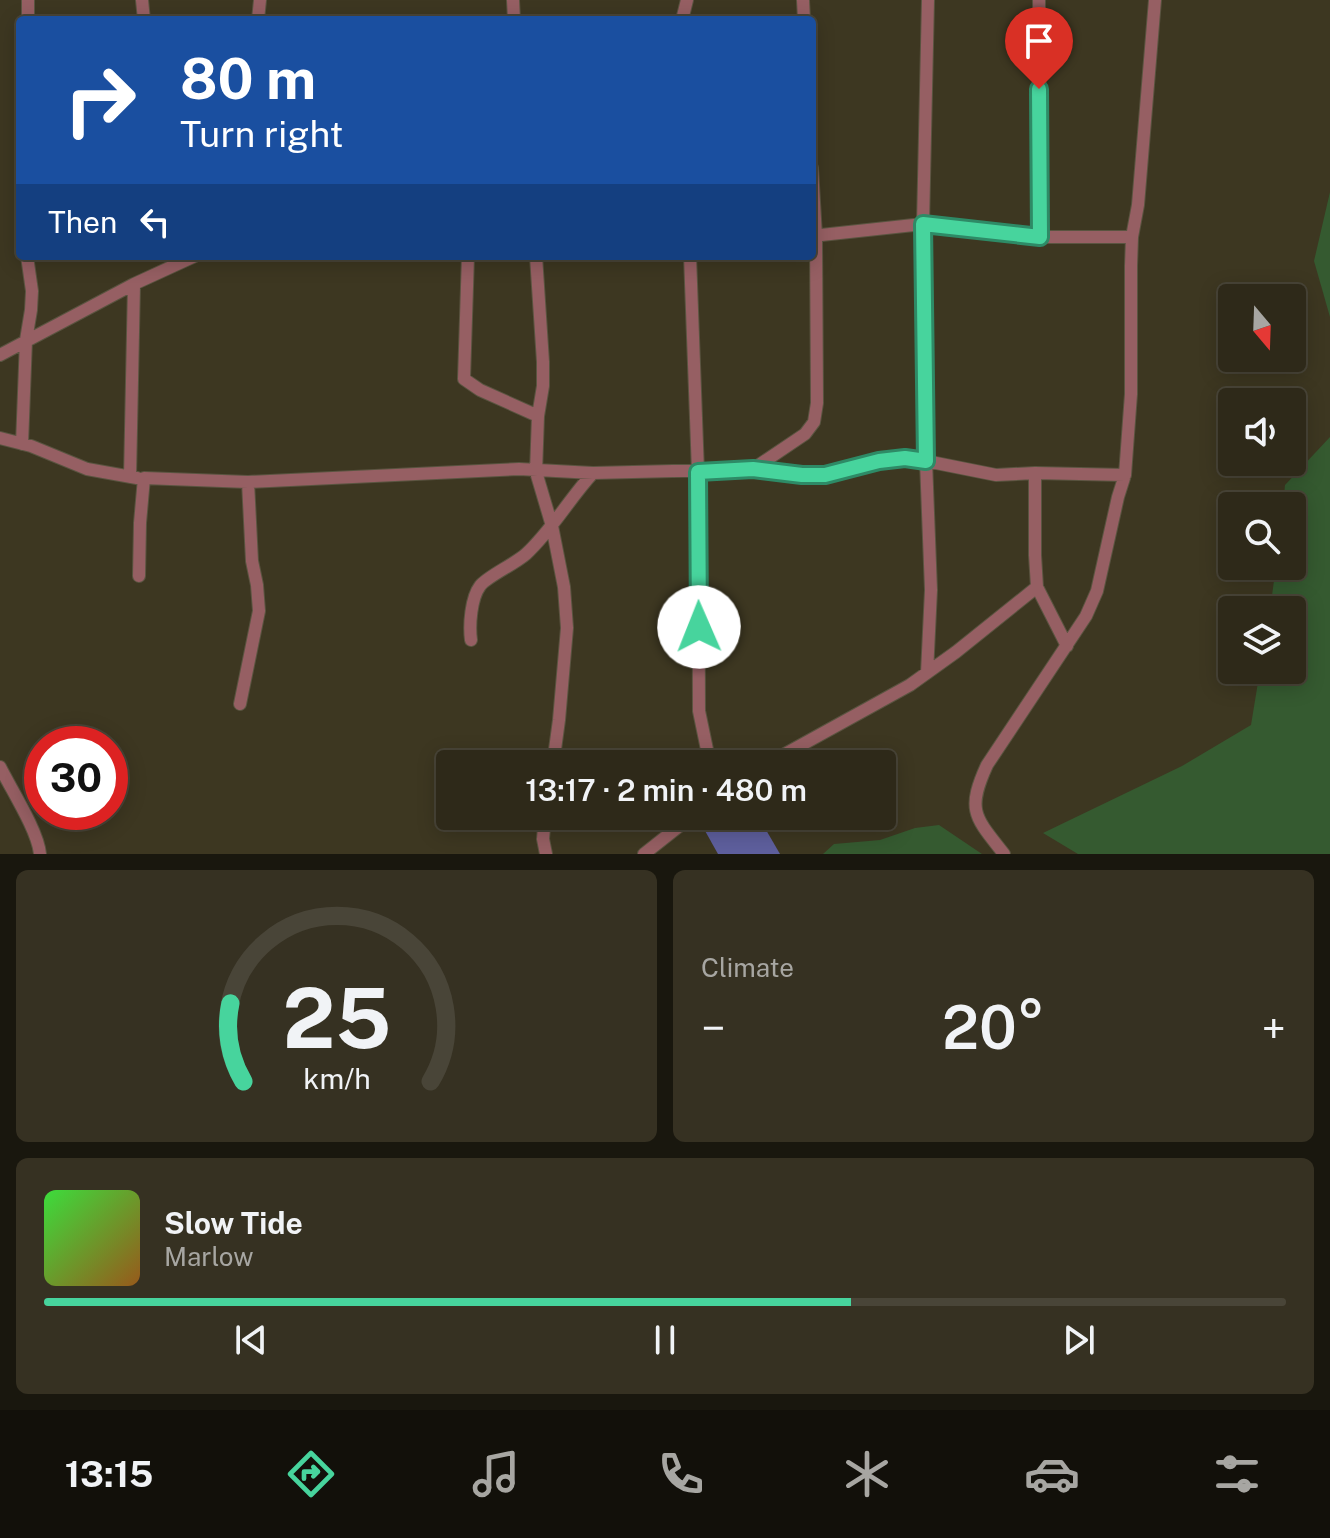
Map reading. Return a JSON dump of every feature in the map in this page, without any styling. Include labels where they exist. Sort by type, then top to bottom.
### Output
[{"type":"street","points":[[927,673],[931,590],[923,224],[928,0]]},
{"type":"street","points":[[1039,0],[1040,237]]},
{"type":"street","points":[[1004,854],[980,823],[976,810],[979,784],[987,765],[1086,616],[1097,591],[1125,475],[1131,394],[1132,237],[1138,205],[1155,0]]},
{"type":"street","points":[[816,236],[923,224],[1040,237],[1132,237]]},
{"type":"street","points":[[22,444],[26,340],[32,291],[28,260]]},
{"type":"street","points":[[0,355],[186,260]]},
{"type":"street","points":[[468,260],[464,379],[480,390],[538,416]]},
{"type":"street","points":[[536,260],[543,362],[536,472],[552,526],[564,587],[567,628],[555,750]]},
{"type":"street","points":[[690,260],[698,472],[699,711],[707,750]]},
{"type":"street","points":[[753,469],[805,434],[814,422],[817,403],[814,260]]},
{"type":"street","points":[[130,477],[134,284]]},
{"type":"street","points":[[0,438],[87,469],[130,477],[248,482],[519,469],[593,473],[753,469],[825,475],[879,461],[905,458],[996,475],[1125,475]]},
{"type":"street","points":[[471,640],[470,616],[480,585],[523,557],[552,526],[575,492],[593,473]]},
{"type":"street","points":[[1035,473],[1037,587],[1067,646]]},
{"type":"street","points":[[139,576],[144,478]]},
{"type":"street","points":[[240,704],[259,611],[252,561],[248,482]]},
{"type":"street","points":[[790,750],[881,703],[927,673],[1037,587]]},
{"type":"street","points":[[0,767],[28,821],[40,854]]},
{"type":"street","points":[[544,830],[546,854]]},
{"type":"street","points":[[644,854],[674,830]]},
{"type":"green space","points":[[1330,192],[1330,317],[1314,261]]},
{"type":"green space","points":[[1330,437],[1330,854],[1078,854],[1043,833],[1182,766],[1251,725],[1258,684],[1306,684],[1306,596],[1272,596],[1274,580],[1306,580],[1306,492],[1284,492],[1285,485],[1293,476],[1306,476],[1306,463]]},
{"type":"green space","points":[[939,825],[982,854],[823,854],[834,844],[880,840],[915,828]]},
{"type":"building","points":[[705,830],[766,830],[780,854],[718,854]]},
{"type":"route","points":[[699,627],[698,472],[753,469],[825,475],[879,461],[905,458],[926,461],[923,224],[1040,237],[1039,89]]}]
